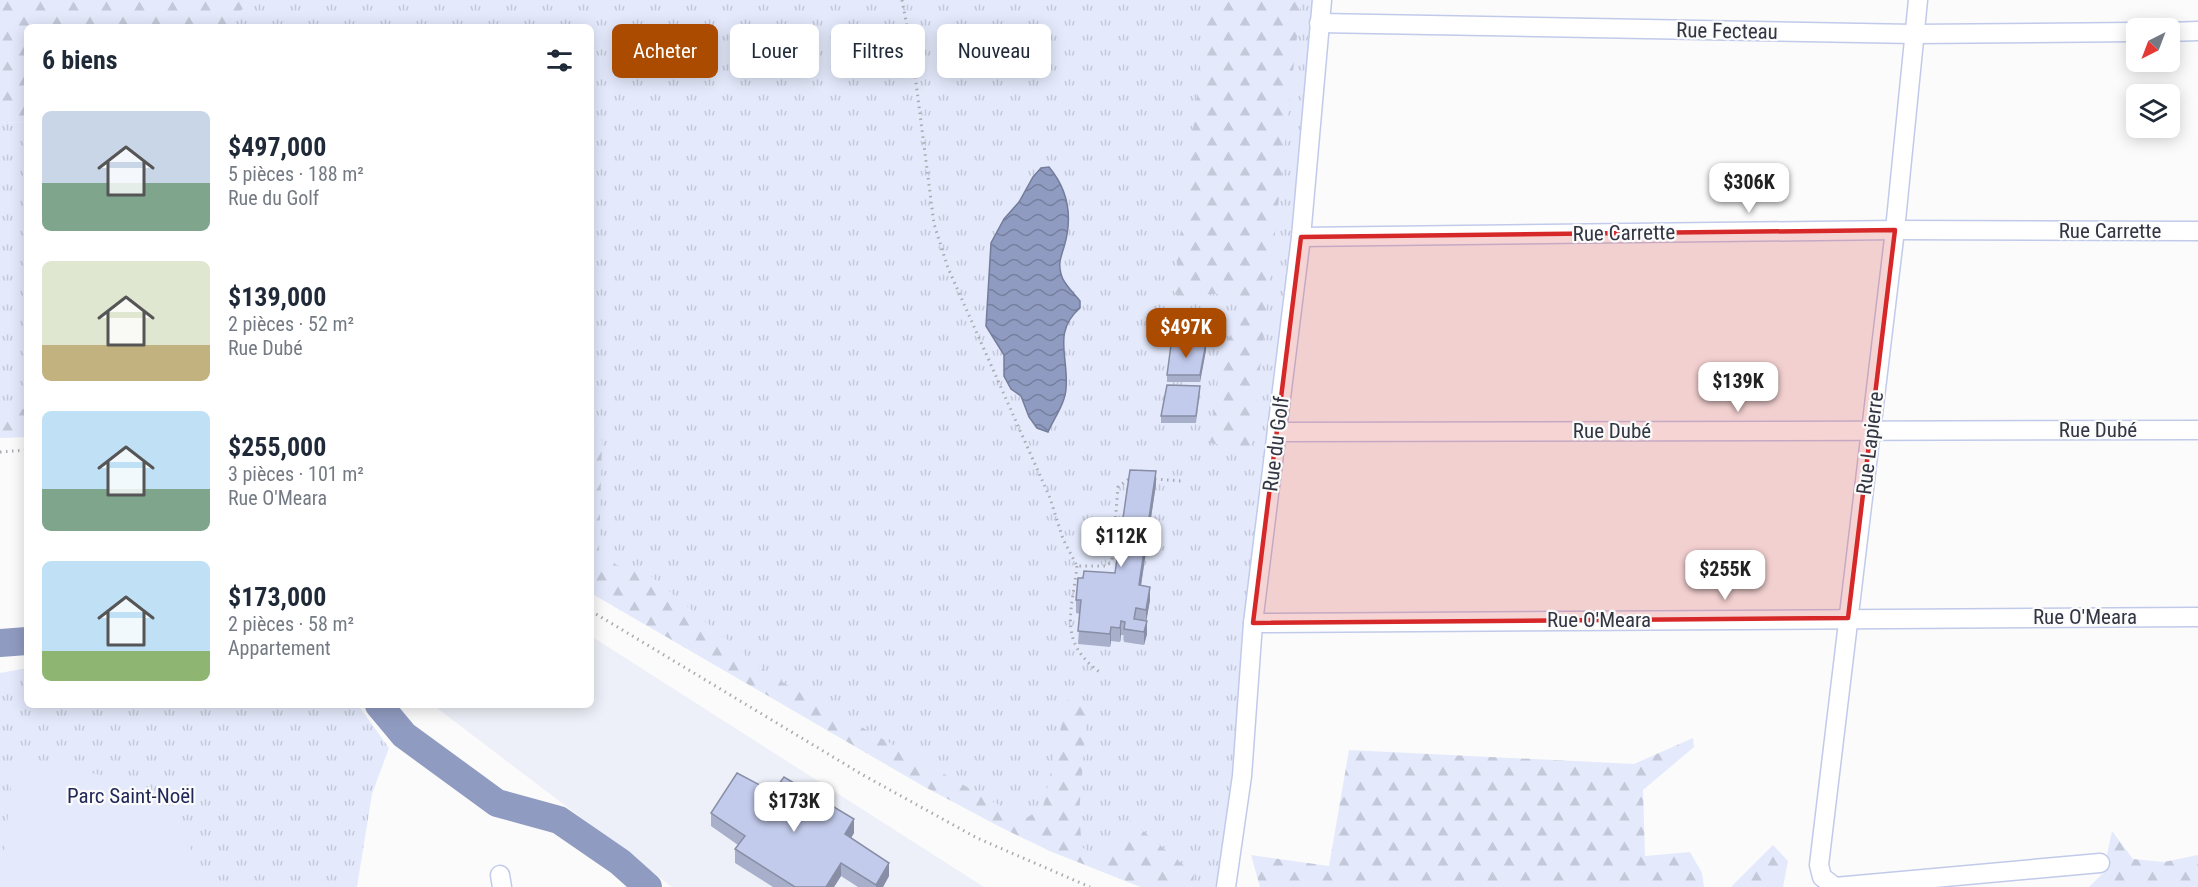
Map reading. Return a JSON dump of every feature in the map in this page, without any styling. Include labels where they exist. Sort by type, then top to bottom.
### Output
[{"type":"street","name":"Rue du Golf","points":[[1226,887],[1242,776],[1253,623],[1301,237],[1322,0]]},
{"type":"street","name":"Rue Lapierre","points":[[1918,0],[1895,230],[1819,865],[1827,883],[1835,887],[2100,863]]},
{"type":"street","name":"Rue Fecteau","points":[[1319,23],[1914,34],[2126,32]]},
{"type":"street","points":[[2180,32],[2198,31]]},
{"type":"street","name":"Rue Carrette","points":[[1301,237],[1895,230],[2198,231]]},
{"type":"street","name":"Rue Dubé","points":[[1278,432],[2198,430]]},
{"type":"street","name":"Rue O'Meara","points":[[1253,623],[2198,616]]},
{"type":"path","points":[[902,0],[913,59],[934,224],[948,268],[1045,487],[1063,539],[1077,566],[1070,624],[1072,642],[1078,654],[1101,673]]},
{"type":"path","points":[[0,452],[24,450]]},
{"type":"path","points":[[1077,566],[1107,566],[1112,560],[1118,488],[1130,478],[1142,478]]},
{"type":"path","points":[[1154,479],[1182,481]]},
{"type":"path","points":[[594,613],[863,775],[977,838],[1090,887]]},
{"type":"highlighted area","points":[[1895,230],[1848,618],[1253,623],[1301,237]]},
{"type":"shaded area","points":[[594,638],[984,887],[672,887],[437,708],[594,708]]},
{"type":"green space","points":[[0,0],[250,0],[230,24],[24,24],[24,123],[0,122]]},
{"type":"green space","points":[[250,0],[1322,0],[1226,887],[1141,887],[1050,851],[925,787],[594,595],[594,24],[230,24]]},
{"type":"green space","points":[[1208,0],[1301,0],[1251,450],[1210,443],[1222,348],[1233,331],[1239,303],[1233,298],[1220,294],[1205,295],[1183,301],[1174,293]]},
{"type":"green space","points":[[0,122],[24,123],[24,437],[0,438]]},
{"type":"green space","points":[[24,409],[24,436],[0,438],[0,410]]},
{"type":"green space","points":[[594,424],[602,441],[599,552],[617,565],[647,573],[770,675],[1011,812],[1028,817],[1043,807],[1067,700],[1079,698],[1087,709],[1079,814],[1082,847],[1094,856],[1113,851],[1130,820],[1194,874],[1193,887],[1141,887],[1050,851],[925,787],[594,595]]},
{"type":"green space","name":"Parc Saint-Noël","points":[[24,669],[24,708],[360,708],[389,748],[372,794],[357,887],[0,887],[0,673]]},
{"type":"green space","points":[[1693,738],[1694,747],[1643,790],[1645,856],[1690,852],[1702,873],[1704,887],[1260,887],[1251,855],[1329,866],[1349,750],[1634,764]]},
{"type":"green space","points":[[31,767],[67,769],[104,776],[137,792],[168,819],[181,835],[201,870],[206,887],[0,887],[13,770]]},
{"type":"green space","points":[[2112,831],[2133,859],[2164,862],[2198,855],[2198,887],[2089,887],[2103,873]]},
{"type":"green space","points":[[1773,845],[1788,861],[1783,887],[1731,887]]},
{"type":"water","points":[[1049,167],[1061,185],[1067,205],[1068,225],[1060,260],[1061,274],[1066,285],[1080,301],[1080,308],[1066,326],[1064,336],[1065,393],[1062,405],[1048,432],[1037,428],[1029,417],[1021,396],[1011,389],[1004,376],[1004,355],[986,326],[991,243],[1004,219],[1019,202],[1033,177],[1041,168]]},
{"type":"building","points":[[1206,343],[1200,375],[1167,375],[1171,345]]},
{"type":"building","points":[[1167,385],[1200,386],[1196,416],[1161,416]]},
{"type":"building","points":[[1130,470],[1156,471],[1139,585],[1150,587],[1146,610],[1136,608],[1134,619],[1147,621],[1144,632],[1124,629],[1125,622],[1121,621],[1120,628],[1111,627],[1110,634],[1078,631],[1081,600],[1076,600],[1078,578],[1083,578],[1084,571],[1115,573]]},
{"type":"building","points":[[737,773],[773,792],[784,777],[854,819],[845,834],[889,863],[876,885],[841,863],[826,887],[795,887],[735,849],[745,836],[711,813]]},
{"type":"waterway","points":[[0,643],[24,641]]},
{"type":"waterway","points":[[382,708],[404,735],[497,803],[559,820],[620,862],[648,887]]}]
